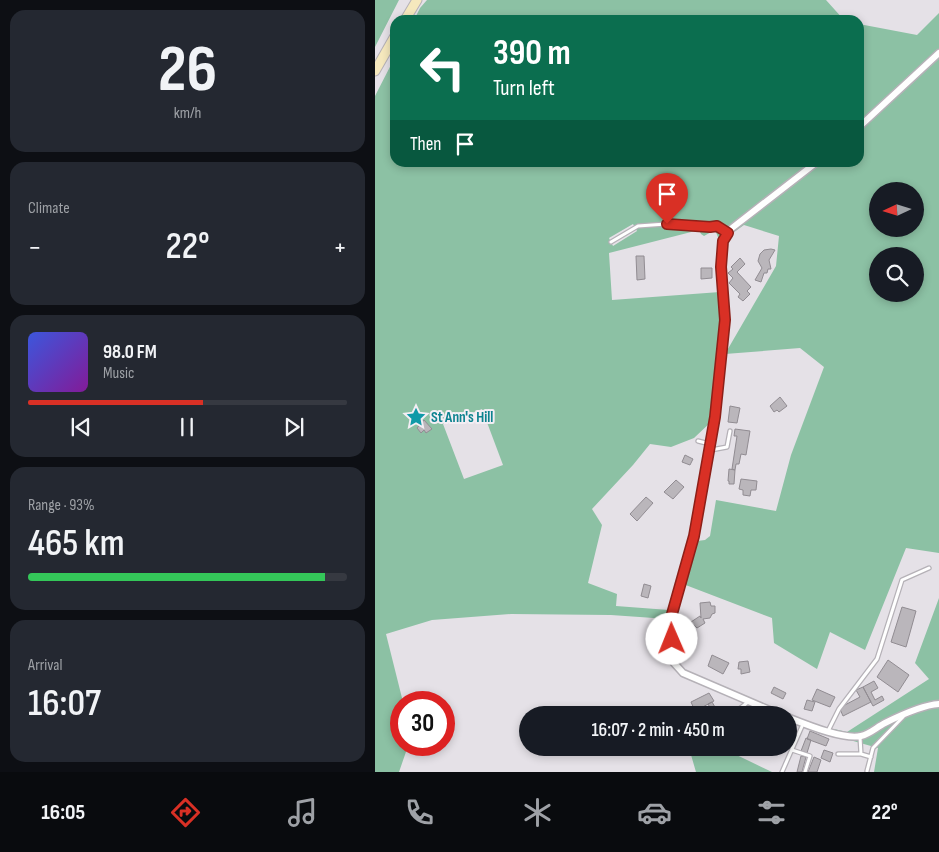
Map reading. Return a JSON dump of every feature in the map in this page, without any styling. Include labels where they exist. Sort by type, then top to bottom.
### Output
[{"type":"main road","points":[[408,15],[417,0]]},
{"type":"main road","points":[[375,71],[390,45]]},
{"type":"street","points":[[864,122],[939,53]]},
{"type":"street","points":[[758,706],[683,673],[677,668],[673,656],[672,614],[694,536],[711,447],[725,320],[721,267],[723,241],[728,233],[811,167]]},
{"type":"street","points":[[797,721],[847,736],[861,736],[883,723],[939,704]]},
{"type":"lane","points":[[611,242],[638,226],[667,224],[717,226],[728,233]]},
{"type":"lane","points":[[699,441],[711,447],[727,447],[731,430]]},
{"type":"lane","points":[[828,731],[839,708],[877,659],[902,580],[929,568]]},
{"type":"lane","points":[[743,706],[748,702]]},
{"type":"lane","points":[[867,771],[873,748],[907,714]]},
{"type":"lane","points":[[797,738],[803,724]]},
{"type":"lane","points":[[861,736],[861,754]]},
{"type":"lane","points":[[797,752],[810,756],[805,772]]},
{"type":"lane","points":[[838,754],[861,754],[871,757]]},
{"type":"lane","points":[[782,772],[789,756]]},
{"type":"green space","points":[[375,0],[399,0],[390,15],[375,47]]},
{"type":"green space","points":[[427,0],[826,0],[840,15],[416,15]]},
{"type":"green space","points":[[939,13],[939,553],[906,548],[865,650],[830,632],[817,669],[774,643],[772,618],[683,584],[697,541],[705,540],[710,536],[716,500],[776,511],[791,455],[824,367],[800,348],[725,354],[776,266],[779,236],[744,225],[720,242],[715,230],[704,236],[699,230],[609,253],[612,300],[720,292],[721,319],[712,421],[694,438],[671,447],[650,444],[592,509],[602,525],[588,583],[617,594],[616,606],[669,610],[668,619],[611,615],[511,614],[432,620],[386,634],[400,691],[390,691],[390,756],[405,756],[399,772],[375,772],[375,96],[390,67],[390,167],[864,167],[864,25],[917,35]],"holes":[[[633,224],[637,231],[613,246],[609,238]],[[482,409],[503,465],[464,479],[443,424]]]},
{"type":"green space","points":[[939,598],[939,772],[874,772],[878,748],[832,735],[834,729],[847,732],[929,679],[915,663]]},
{"type":"green space","points":[[691,756],[739,756],[772,772],[696,772]]},
{"type":"building","points":[[764,250],[775,250],[769,260],[771,269],[764,273],[761,282],[755,280],[762,268],[758,261],[760,254]]},
{"type":"building","points":[[636,256],[644,256],[645,279],[637,280]]},
{"type":"building","points":[[740,258],[745,264],[737,272],[751,287],[747,291],[750,294],[743,301],[738,297],[740,294],[729,283],[733,278],[728,273]]},
{"type":"building","points":[[701,268],[712,268],[712,278],[701,279]]},
{"type":"building","points":[[780,397],[787,406],[779,412],[777,410],[774,412],[770,406]]},
{"type":"building","points":[[730,406],[740,408],[737,423],[728,422]]},
{"type":"building","points":[[424,420],[432,429],[426,433],[424,430],[421,433],[417,428]]},
{"type":"building","points":[[735,429],[750,431],[746,455],[741,454],[739,464],[736,464],[735,470],[732,469],[737,436],[734,436]]},
{"type":"building","points":[[685,455],[693,459],[690,465],[682,462]]},
{"type":"building","points":[[729,469],[735,470],[734,484],[729,484],[728,481]]},
{"type":"building","points":[[741,479],[757,481],[756,490],[751,490],[750,496],[743,495],[743,490],[739,489]]},
{"type":"building","points":[[676,480],[684,487],[673,499],[664,492]]},
{"type":"building","points":[[646,497],[653,503],[637,521],[630,514]]},
{"type":"building","points":[[644,584],[651,586],[648,598],[641,596]]},
{"type":"building","points":[[710,602],[711,606],[715,606],[715,613],[710,618],[703,619],[705,623],[697,628],[691,622],[700,616],[701,618],[700,603]]},
{"type":"building","points":[[902,607],[916,611],[906,647],[891,642]]},
{"type":"building","points":[[712,655],[729,663],[723,674],[708,666]]},
{"type":"building","points":[[888,660],[909,675],[898,692],[877,677]]},
{"type":"building","points":[[748,661],[750,672],[741,674],[741,669],[738,669],[739,662]]},
{"type":"building","points":[[874,681],[878,688],[871,692],[875,700],[882,696],[884,700],[873,706],[863,687]]},
{"type":"building","points":[[774,687],[786,693],[783,699],[771,693]]},
{"type":"building","points":[[863,687],[871,702],[843,716],[840,709],[860,697],[856,690]]},
{"type":"building","points":[[817,689],[835,697],[830,707],[812,700]]},
{"type":"building","points":[[709,693],[714,701],[704,706],[693,706],[691,702]]},
{"type":"building","points":[[807,700],[815,702],[812,711],[804,709]]},
{"type":"building","points":[[810,731],[829,739],[826,746],[807,739]]},
{"type":"building","points":[[806,738],[811,740],[807,753],[801,751]]},
{"type":"building","points":[[824,750],[833,753],[830,762],[821,758]]},
{"type":"building","points":[[801,756],[806,757],[802,772],[797,772]]},
{"type":"building","points":[[814,757],[821,760],[817,772],[808,772]]},
{"type":"place","name":"St Ann's Hill","points":[[416,417]]},
{"type":"route","points":[[667,224],[717,226],[728,233],[723,241],[721,267],[725,320],[715,417],[694,536],[673,606],[671,621],[672,639]]}]
